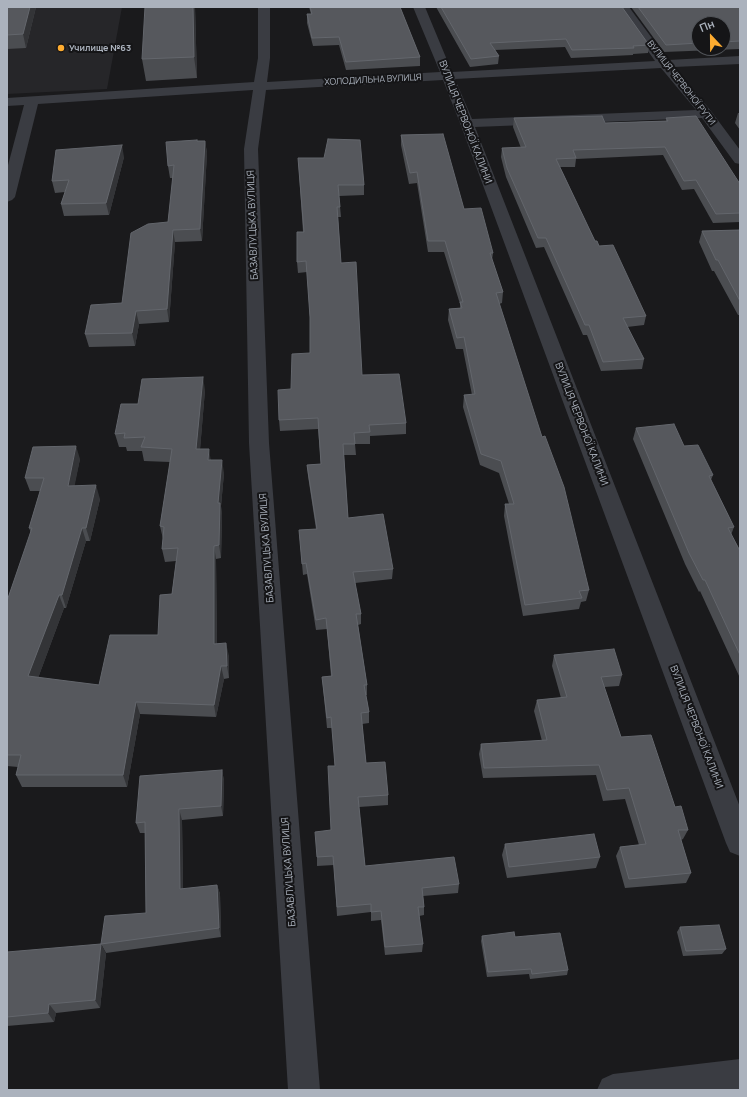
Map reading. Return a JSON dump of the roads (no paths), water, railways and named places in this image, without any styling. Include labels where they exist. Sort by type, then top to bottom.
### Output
[{"type":"street","name":"БАЗАВЛУЦЬКА ВУЛИЦЯ","points":[[264,7],[264,58],[251,149],[259,443],[304,1090]]},
{"type":"street","name":"ВУЛИЦЯ ЧЕРВОНОЇ КАЛИНИ","points":[[420,7],[467,123],[740,843]]},
{"type":"street","name":"ВУЛИЦЯ ЧЕРВОНОЇ РУТИ","points":[[623,7],[664,64],[706,114],[740,160]]},
{"type":"street","name":"ХОЛОДИЛЬНА ВУЛИЦЯ","points":[[7,102],[260,86],[740,60]]},
{"type":"street","points":[[7,197],[32,101]]},
{"type":"street","points":[[467,123],[706,114]]},
{"type":"street","points":[[613,1090],[740,1075]]},
{"type":"place","name":"Училище №63","points":[[61,48]]}]
